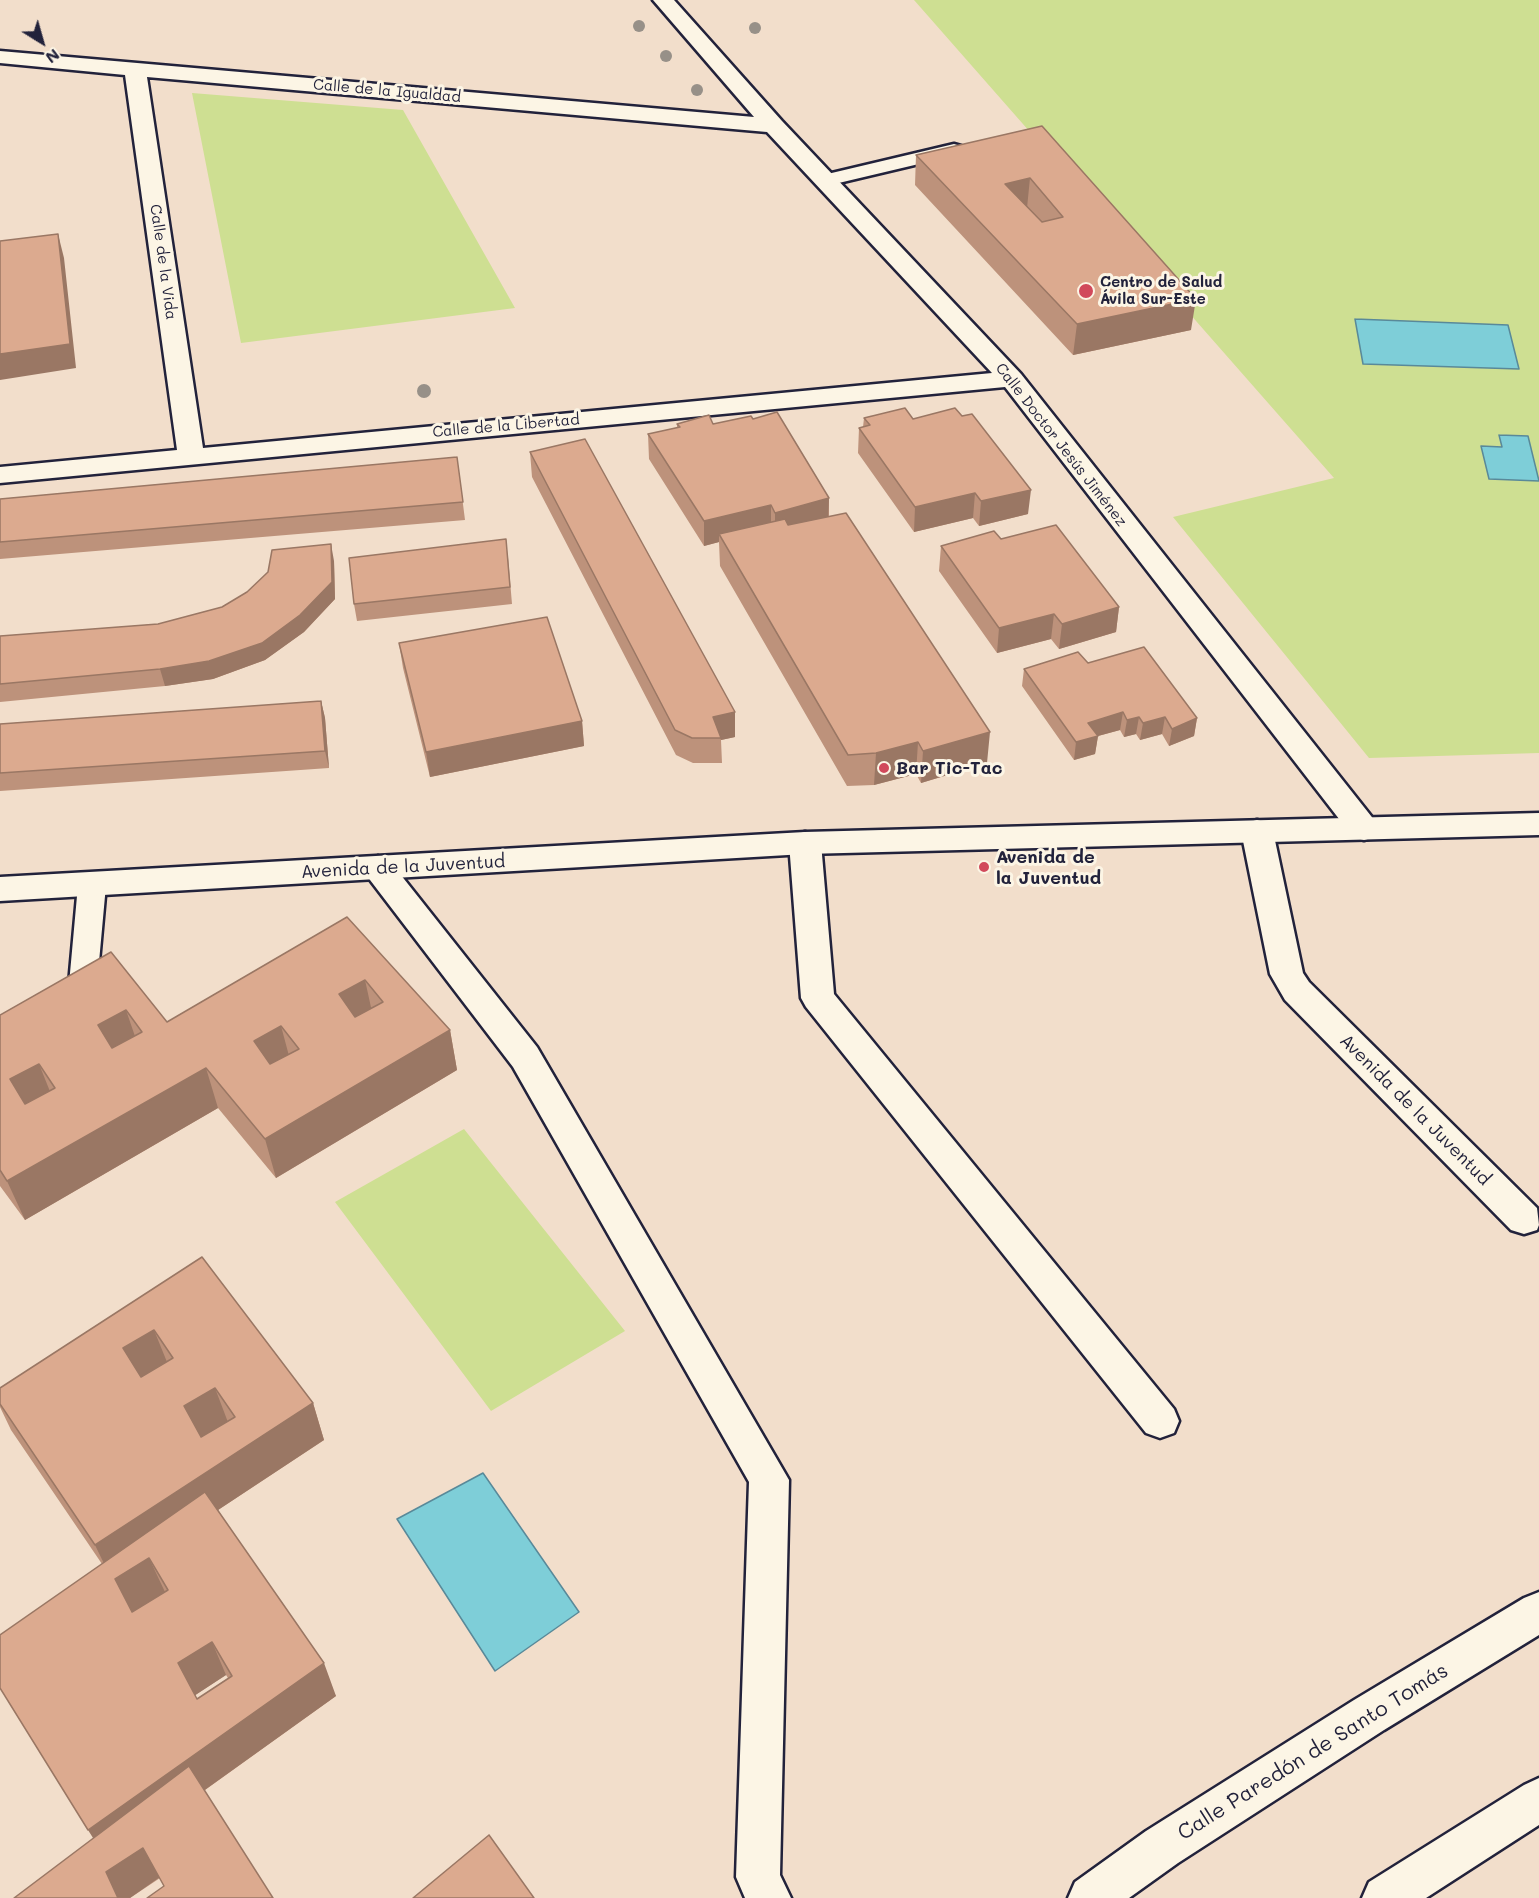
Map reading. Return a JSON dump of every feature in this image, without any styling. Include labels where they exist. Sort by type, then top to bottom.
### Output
[{"type":"street","name":"Calle Doctor Jesús Jiménez","points":[[663,0],[774,126],[1012,379],[1364,828]]},
{"type":"street","name":"Calle de la Igualdad","points":[[0,57],[774,126]]},
{"type":"street","name":"Calle de la Vida","points":[[135,68],[191,455]]},
{"type":"street","name":"Calle de la Libertad","points":[[0,475],[191,455],[1012,379]]},
{"type":"street","name":"Avenida de la Juventud","points":[[0,889],[805,843],[1539,824]]},
{"type":"street","name":"Avenida de la Juventud","points":[[1257,831],[1287,974],[1297,991],[1524,1219]]},
{"type":"street","points":[[805,843],[818,998],[1160,1421]]},
{"type":"street","points":[[378,868],[525,1057],[769,1480],[758,1877],[768,1898]]},
{"type":"street","name":"Calle Paredón de Santo Tomás","points":[[1091,1898],[1162,1847],[1369,1715],[1539,1612]]},
{"type":"street","points":[[1385,1898],[1539,1800]]},
{"type":"lane","points":[[826,180],[976,145]]},
{"type":"lane","points":[[82,984],[92,885]]},
{"type":"green space","points":[[914,0],[1539,0],[1539,753],[1369,758],[1173,517],[1334,478]]},
{"type":"green space","points":[[192,93],[403,110],[515,308],[241,343]]},
{"type":"green space","points":[[464,1129],[625,1331],[491,1411],[335,1202]]},
{"type":"water","points":[[1355,319],[1508,325],[1519,369],[1363,364]]},
{"type":"water","points":[[1499,435],[1528,436],[1539,481],[1489,479],[1481,446],[1502,447]]},
{"type":"water","points":[[483,1473],[579,1612],[495,1671],[397,1519]]},
{"type":"building","name":"Centro de Salud Ávila Sur-Este","points":[[1042,126],[1196,299],[1077,324],[916,155]],"holes":[[[1030,178],[1063,217],[1042,222],[1005,184]]]},
{"type":"building","points":[[58,234],[70,344],[0,354],[0,241]]},
{"type":"building","points":[[905,408],[913,419],[955,408],[962,416],[972,414],[1031,490],[981,501],[975,493],[915,507],[859,428],[870,425],[864,418]]},
{"type":"building","points":[[777,412],[829,498],[775,513],[771,505],[704,521],[648,434],[680,427],[677,424],[709,415],[713,424],[751,416],[753,419]]},
{"type":"building","points":[[585,439],[735,712],[713,717],[721,738],[692,738],[675,730],[530,452]]},
{"type":"building","points":[[457,457],[463,502],[0,542],[0,499]]},
{"type":"building","points":[[846,513],[990,732],[923,751],[918,742],[876,753],[848,755],[719,534],[785,519],[788,525]]},
{"type":"building","points":[[1056,525],[1119,607],[1062,624],[1054,614],[999,628],[941,546],[994,531],[1001,539]]},
{"type":"building","points":[[506,539],[510,587],[354,604],[349,558]]},
{"type":"building","points":[[331,544],[332,582],[300,615],[262,643],[209,661],[160,669],[0,684],[0,636],[158,624],[222,607],[247,592],[268,572],[272,550]]},
{"type":"building","points":[[547,617],[582,721],[426,752],[399,643]]},
{"type":"building","points":[[1144,647],[1197,718],[1172,729],[1165,717],[1143,723],[1139,717],[1127,720],[1123,712],[1088,723],[1098,736],[1076,742],[1024,669],[1078,652],[1088,663]]},
{"type":"building","points":[[321,701],[325,751],[0,773],[0,724]]},
{"type":"building","points":[[347,917],[450,1030],[265,1139],[206,1068],[7,1181],[0,1170],[0,1015],[111,952],[167,1022]],"holes":[[[365,980],[383,1002],[355,1017],[339,994]],[[126,1010],[142,1032],[112,1048],[98,1025]],[[281,1026],[299,1049],[270,1064],[254,1041]],[[39,1064],[55,1088],[25,1104],[10,1079]]]},
{"type":"building","points":[[202,1257],[313,1403],[95,1545],[0,1404],[0,1388]],"holes":[[[154,1330],[173,1358],[141,1377],[123,1348]],[[215,1388],[235,1417],[201,1437],[184,1406]]]},
{"type":"building","points":[[205,1492],[324,1663],[88,1830],[0,1688],[0,1635]],"holes":[[[149,1558],[168,1590],[132,1612],[115,1579]],[[212,1642],[232,1676],[197,1699],[178,1663]]]},
{"type":"building","points":[[189,1766],[273,1898],[147,1898],[164,1886],[143,1848],[106,1872],[118,1898],[14,1898]]},
{"type":"building","points":[[489,1835],[534,1898],[413,1898]]},
{"type":"place","name":"Centro de Salud Ávila Sur-Este","points":[[1086,291]]},
{"type":"place","name":"Bar Tic-Tac","points":[[884,768]]},
{"type":"place","name":"Avenida de la Juventud","points":[[984,867]]}]
